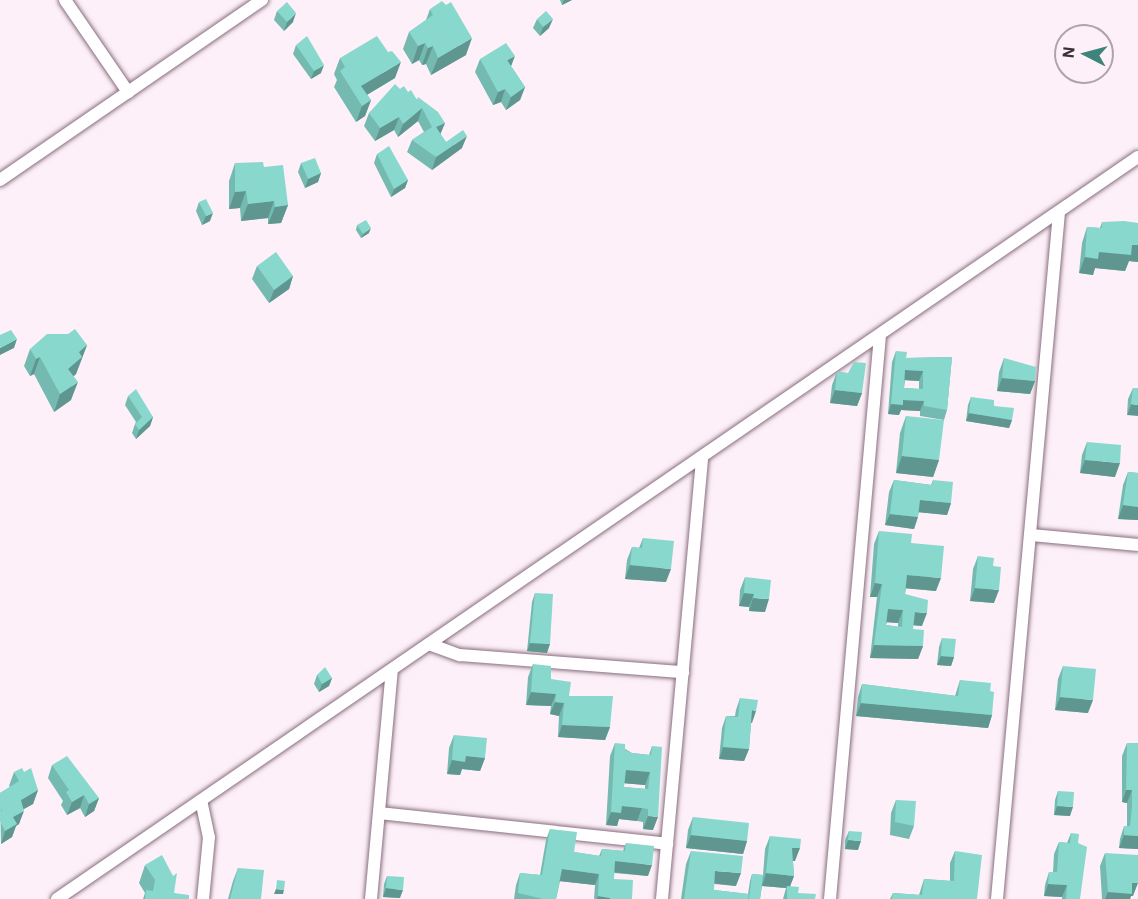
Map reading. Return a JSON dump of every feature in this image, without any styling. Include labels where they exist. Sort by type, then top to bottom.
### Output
[{"type":"street","points":[[65,0],[128,92]]},
{"type":"street","points":[[0,180],[262,0]]},
{"type":"street","points":[[57,899],[1138,157]]},
{"type":"street","points":[[997,899],[1032,535],[1059,212]]},
{"type":"street","points":[[830,899],[880,335]]},
{"type":"street","points":[[662,899],[702,457]]},
{"type":"street","points":[[1032,535],[1138,545]]},
{"type":"street","points":[[429,644],[460,655],[683,672]]},
{"type":"street","points":[[371,899],[392,670]]},
{"type":"street","points":[[201,800],[209,821],[203,899]]},
{"type":"street","points":[[380,813],[667,844]]},
{"type":"building","points":[[442,1],[446,5],[451,2],[472,38],[438,58],[433,46],[428,48],[425,43],[418,46],[409,32],[433,15],[430,9]]},
{"type":"building","points":[[287,2],[296,13],[287,22],[277,11]]},
{"type":"building","points":[[546,11],[553,19],[543,27],[537,19]]},
{"type":"building","points":[[307,36],[324,65],[314,71],[296,45]]},
{"type":"building","points":[[377,36],[388,52],[392,51],[401,62],[361,86],[371,100],[362,106],[340,71],[345,67],[340,58]]},
{"type":"building","points":[[506,43],[515,56],[507,60],[525,87],[511,97],[505,89],[498,92],[480,59]]},
{"type":"building","points":[[395,84],[400,89],[404,86],[408,92],[411,90],[417,100],[418,97],[438,112],[445,123],[436,127],[446,142],[463,130],[467,136],[436,157],[412,140],[432,127],[422,108],[403,124],[399,117],[380,128],[369,113]]},
{"type":"building","points":[[389,146],[408,180],[394,189],[377,154]]},
{"type":"building","points":[[315,158],[321,173],[308,179],[301,163]]},
{"type":"building","points":[[263,162],[264,167],[283,165],[288,205],[275,207],[274,201],[248,204],[246,191],[235,192],[235,163]]},
{"type":"building","points":[[206,199],[213,213],[206,216],[199,202]]},
{"type":"building","points":[[366,220],[371,228],[363,234],[357,225]]},
{"type":"building","points":[[1102,222],[1138,223],[1138,245],[1132,245],[1131,255],[1099,252],[1098,259],[1085,257],[1087,227],[1102,228]]},
{"type":"building","points":[[276,252],[293,276],[274,290],[257,266]]},
{"type":"building","points":[[75,329],[87,345],[79,352],[82,357],[68,369],[78,382],[60,394],[40,357],[36,359],[30,349],[47,334],[68,334]]},
{"type":"building","points":[[11,330],[17,339],[0,348],[0,335]]},
{"type":"building","points":[[896,351],[907,352],[906,358],[952,357],[947,410],[924,406],[924,401],[903,400],[903,405],[891,404]],"holes":[[[905,370],[923,371],[923,389],[904,388]]]},
{"type":"building","points":[[1004,358],[1036,367],[1035,381],[1002,378]]},
{"type":"building","points":[[854,362],[866,363],[862,393],[835,390],[837,372],[848,373]]},
{"type":"building","points":[[1133,388],[1138,388],[1138,405],[1131,404]]},
{"type":"building","points":[[136,389],[153,417],[139,430],[135,424],[142,417],[128,396]]},
{"type":"building","points":[[971,397],[994,400],[994,406],[1014,408],[1012,420],[969,413]]},
{"type":"building","points":[[906,416],[944,420],[939,460],[902,456]]},
{"type":"building","points":[[1087,442],[1121,445],[1120,463],[1085,460]]},
{"type":"building","points":[[1128,472],[1138,473],[1138,507],[1123,505]]},
{"type":"building","points":[[894,480],[932,485],[933,480],[953,482],[951,503],[920,500],[918,517],[890,514]]},
{"type":"building","points":[[879,531],[912,534],[911,543],[944,546],[941,578],[907,575],[905,594],[928,600],[927,613],[915,612],[913,629],[924,630],[923,646],[874,645],[882,584],[875,583]],"holes":[[[888,609],[903,610],[902,627],[886,625]]]},
{"type":"building","points":[[643,538],[674,541],[671,569],[630,565],[632,547],[642,548]]},
{"type":"building","points":[[978,556],[994,558],[993,566],[1001,567],[999,590],[975,588]]},
{"type":"building","points":[[745,577],[771,580],[769,599],[753,598],[754,594],[744,593]]},
{"type":"building","points":[[535,593],[553,594],[550,644],[530,643]]},
{"type":"building","points":[[942,638],[956,639],[954,657],[941,656]]},
{"type":"building","points":[[533,664],[551,666],[551,679],[571,682],[569,696],[613,696],[610,727],[562,725],[564,703],[555,702],[556,694],[531,692]]},
{"type":"building","points":[[1063,666],[1096,669],[1093,700],[1060,697]]},
{"type":"building","points":[[325,667],[332,678],[322,684],[317,675]]},
{"type":"building","points":[[960,680],[991,683],[990,691],[994,692],[992,715],[861,703],[862,684],[958,696]]},
{"type":"building","points":[[740,698],[758,700],[756,711],[752,710],[749,749],[723,747],[726,716],[738,717]]},
{"type":"building","points":[[454,735],[487,738],[485,758],[466,756],[465,762],[452,760]]},
{"type":"building","points":[[615,743],[625,744],[625,750],[632,753],[651,755],[652,746],[662,747],[658,817],[648,816],[648,809],[642,808],[622,806],[621,813],[611,812]],"holes":[[[626,770],[650,772],[648,789],[624,787]]]},
{"type":"building","points":[[1127,743],[1138,743],[1138,836],[1124,835],[1124,826],[1130,826],[1132,807],[1132,790],[1126,790]]},
{"type":"building","points":[[67,756],[99,798],[89,804],[84,795],[72,802],[66,792],[69,790],[52,765]]},
{"type":"building","points":[[22,768],[24,772],[31,768],[38,790],[21,800],[24,811],[13,817],[17,824],[5,831],[0,821],[2,811],[0,793],[19,781],[14,772]]},
{"type":"building","points":[[1058,791],[1074,792],[1073,807],[1057,806]]},
{"type":"building","points":[[896,800],[916,801],[914,826],[895,822]]},
{"type":"building","points":[[693,817],[749,823],[747,841],[691,835]]},
{"type":"building","points":[[550,829],[577,832],[574,852],[601,856],[602,849],[625,851],[626,843],[654,846],[652,865],[615,861],[614,879],[633,880],[632,899],[610,899],[598,896],[599,874],[562,869],[556,899],[543,899],[518,893],[520,873],[542,875]]},
{"type":"building","points":[[849,831],[862,832],[861,841],[848,840]]},
{"type":"building","points":[[1071,833],[1079,834],[1078,843],[1087,847],[1080,899],[1066,899],[1067,885],[1048,884],[1049,872],[1057,872],[1059,842],[1070,843]]},
{"type":"building","points":[[770,836],[801,839],[800,848],[792,848],[794,876],[766,873]]},
{"type":"building","points":[[691,851],[743,856],[741,873],[715,871],[714,890],[749,894],[748,899],[684,899]]},
{"type":"building","points":[[955,851],[982,855],[977,899],[892,899],[893,893],[922,895],[924,879],[954,881]]},
{"type":"building","points":[[1105,853],[1138,855],[1138,883],[1132,883],[1132,894],[1108,892]]},
{"type":"building","points":[[162,855],[173,876],[177,873],[174,893],[189,895],[189,899],[145,899],[146,890],[153,891],[155,880],[145,865]]},
{"type":"building","points":[[238,868],[264,870],[261,899],[230,899]]},
{"type":"building","points":[[752,874],[763,875],[760,899],[749,899]]},
{"type":"building","points":[[387,876],[404,877],[403,890],[386,888]]},
{"type":"building","points":[[277,880],[285,881],[284,890],[276,889]]},
{"type":"building","points":[[787,886],[799,887],[798,893],[816,894],[815,899],[787,899]]}]
